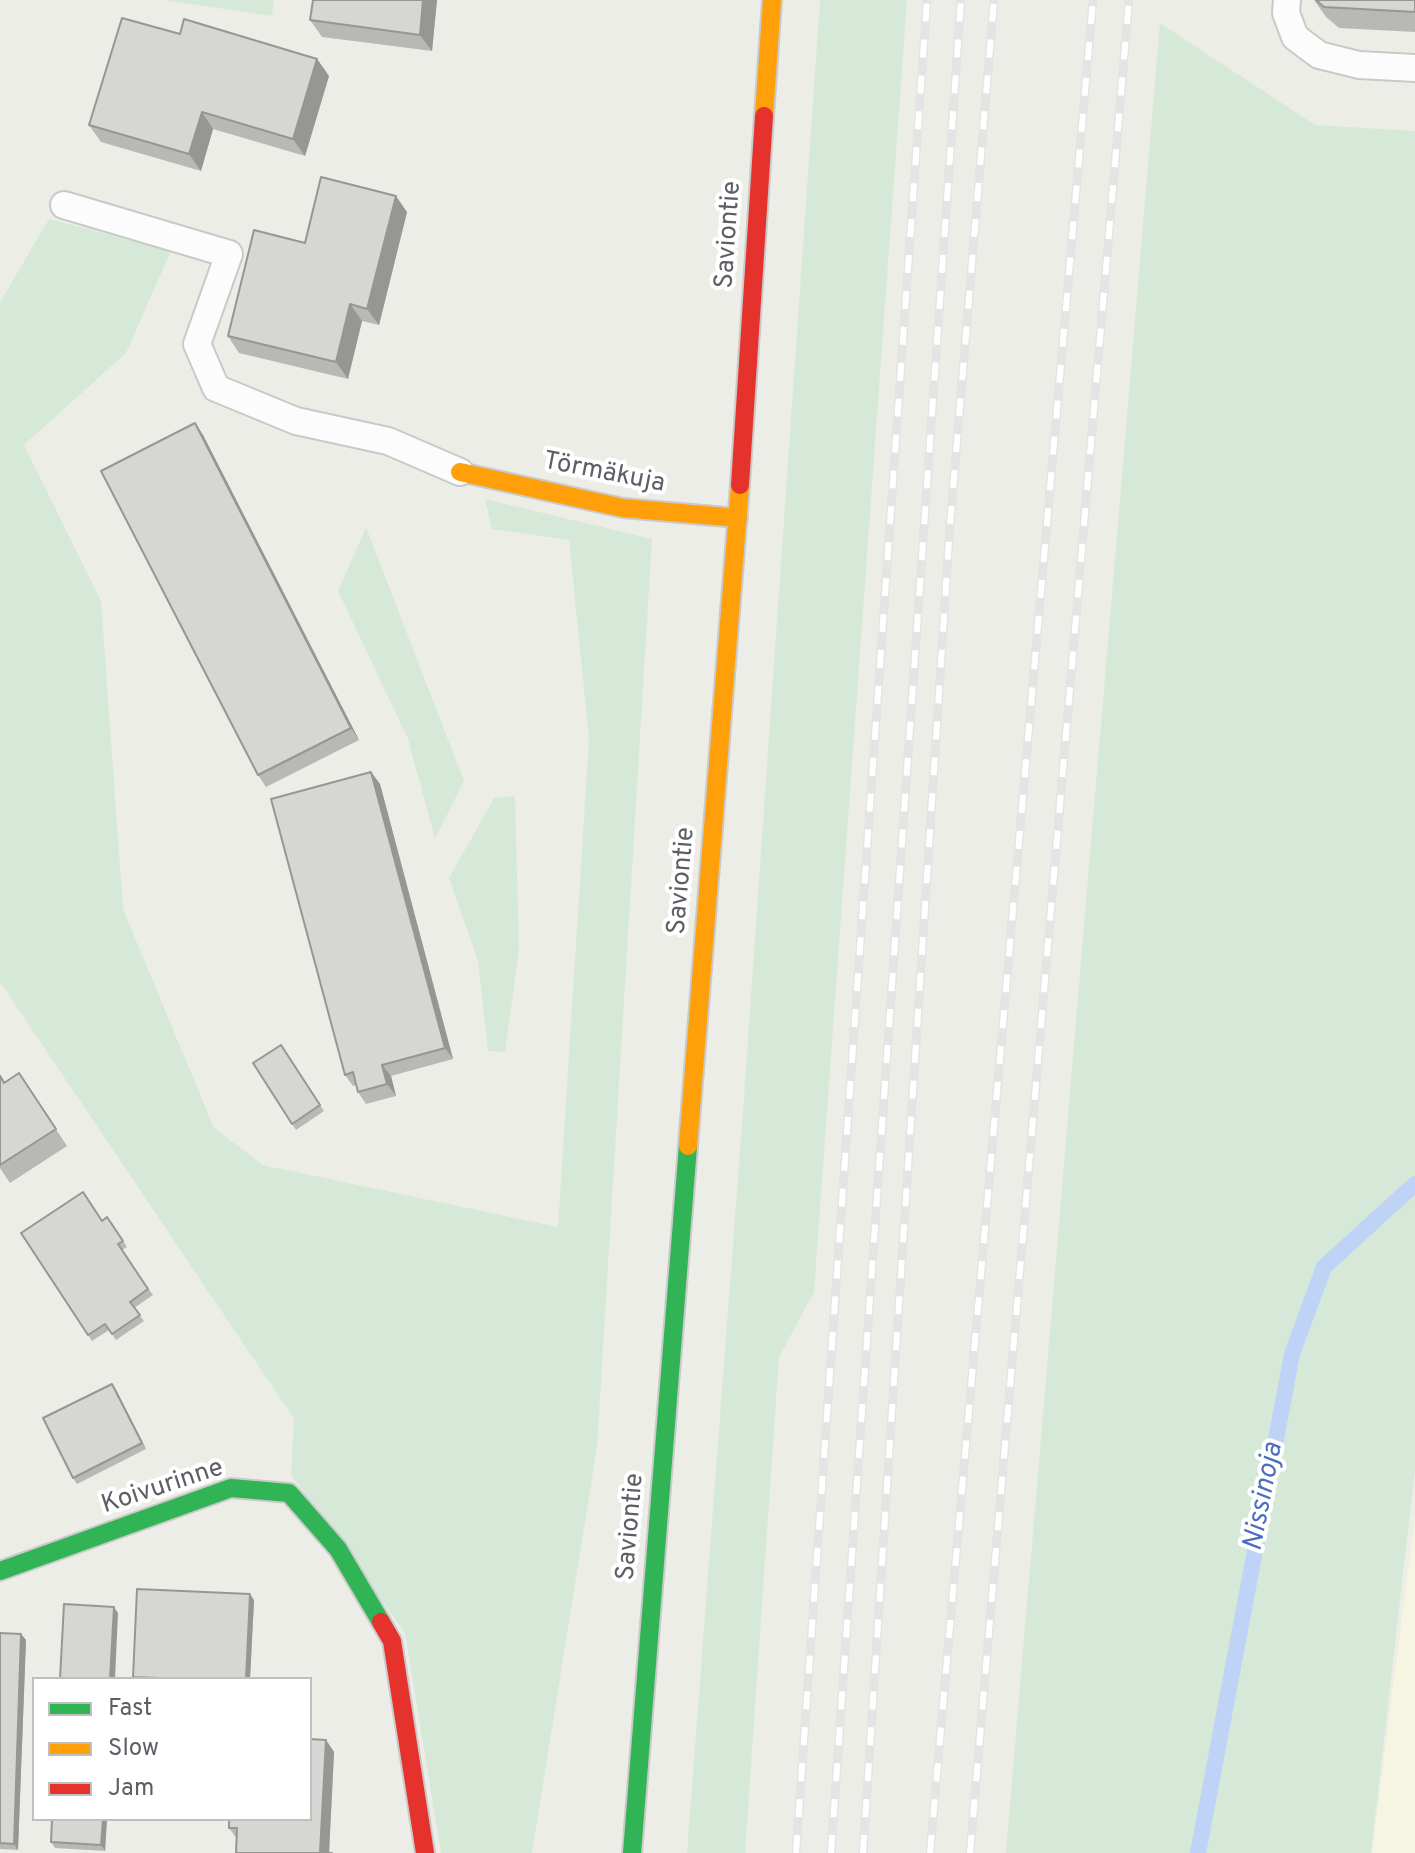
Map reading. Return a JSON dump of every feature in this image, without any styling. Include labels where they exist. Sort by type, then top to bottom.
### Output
[{"type":"main road","name":"Saviontie","points":[[632,1853],[738,518],[772,0]]},
{"type":"main road","name":"Törmäkuja","points":[[460,472],[623,508],[738,518]]},
{"type":"main road","name":"Koivurinne","points":[[0,1571],[231,1488],[289,1493],[338,1549],[392,1641],[425,1853]]},
{"type":"main road","name":"Saviontie","points":[[619,1853],[639,1766]]},
{"type":"lane","points":[[1287,0],[1286,13],[1295,37],[1319,55],[1359,65],[1415,68]]},
{"type":"lane","points":[[64,205],[229,254],[197,344],[216,388],[296,421],[388,441],[460,472]]},
{"type":"shaded area","points":[[163,0],[274,0],[272,16]]},
{"type":"shaded area","points":[[820,0],[907,0],[814,1292],[779,1357],[745,1853],[687,1853],[743,1111]]},
{"type":"shaded area","points":[[1160,23],[1315,125],[1415,131],[1415,1469],[1371,1853],[1006,1853]]},
{"type":"shaded area","points":[[49,219],[171,251],[126,353],[24,445],[101,601],[123,909],[214,1128],[263,1165],[558,1227],[589,739],[569,540],[492,529],[485,499],[652,539],[597,1447],[532,1853],[441,1853],[405,1633],[291,1475],[294,1419],[0,982],[0,302]]},
{"type":"shaded area","points":[[366,527],[464,781],[435,839],[408,739],[338,591]]},
{"type":"shaded area","points":[[515,796],[519,950],[505,1052],[488,1051],[478,961],[449,878],[494,798]]},
{"type":"shaded area","points":[[1415,1514],[1415,1853],[1372,1853]]},
{"type":"building","points":[[313,0],[423,0],[420,35],[310,20]]},
{"type":"building","points":[[1316,0],[1415,0],[1415,12],[1324,7]]},
{"type":"building","points":[[122,18],[180,34],[184,19],[317,59],[293,139],[202,112],[189,154],[89,125]]},
{"type":"building","points":[[321,177],[396,196],[367,309],[350,304],[336,362],[228,336],[254,230],[305,243]]},
{"type":"building","points":[[195,423],[351,728],[258,775],[101,471]]},
{"type":"building","points":[[371,772],[445,1048],[382,1065],[387,1084],[358,1092],[353,1072],[345,1075],[271,799]]},
{"type":"building","points":[[281,1045],[320,1105],[292,1124],[253,1063]]},
{"type":"building","points":[[19,1073],[56,1129],[0,1165],[0,1076],[4,1083]]},
{"type":"building","points":[[83,1192],[102,1221],[107,1217],[123,1241],[118,1244],[148,1289],[130,1302],[140,1315],[112,1334],[105,1324],[88,1335],[21,1233]]},
{"type":"building","points":[[112,1384],[142,1443],[73,1478],[43,1418]]},
{"type":"building","points":[[137,1589],[250,1594],[246,1677],[133,1677]]},
{"type":"building","points":[[64,1604],[114,1607],[110,1677],[60,1677]]},
{"type":"building","points":[[0,1633],[21,1634],[14,1844],[0,1843]]},
{"type":"building","points":[[312,1739],[326,1740],[320,1852],[332,1853],[236,1853],[237,1828],[229,1828],[229,1821],[312,1821]]},
{"type":"building","points":[[52,1821],[103,1821],[101,1845],[51,1842]]},
{"type":"waterway","name":"Nissinoja","points":[[1198,1853],[1292,1354],[1324,1267],[1415,1184]]},
{"type":"railway","points":[[796,1853],[927,0]]},
{"type":"railway","points":[[831,1853],[961,0]]},
{"type":"railway","points":[[863,1853],[950,525],[994,0]]},
{"type":"railway","points":[[930,1853],[1093,0]]},
{"type":"railway","points":[[970,1853],[1129,0]]},
{"type":"traffic: fast","points":[[632,1853],[688,1146]]},
{"type":"traffic: fast","points":[[0,1571],[231,1488],[289,1493],[338,1549],[381,1622]]},
{"type":"traffic: slow","points":[[764,116],[772,0]]},
{"type":"traffic: slow","points":[[460,472],[623,508],[738,518]]},
{"type":"traffic: slow","points":[[688,1146],[740,485]]},
{"type":"traffic: jam","points":[[740,485],[764,116]]},
{"type":"traffic: jam","points":[[381,1622],[392,1641],[425,1853]]}]
